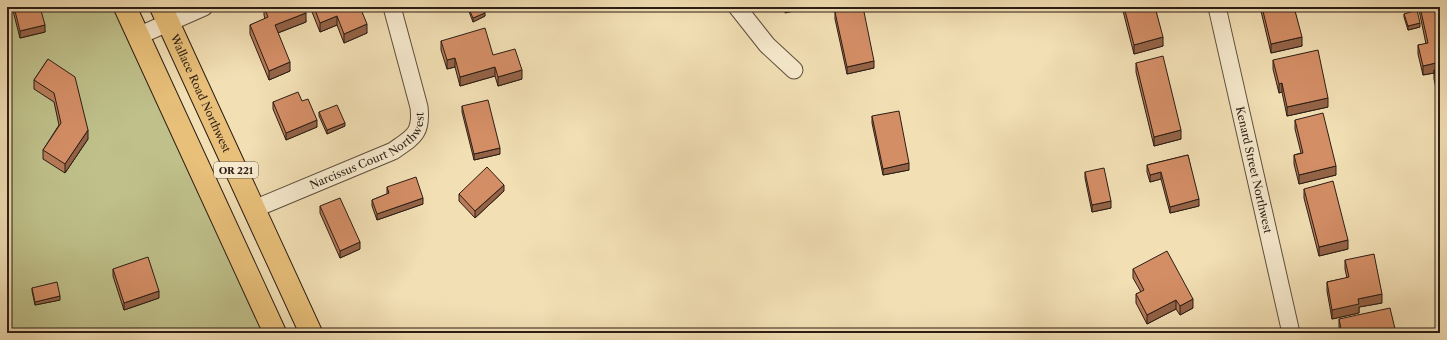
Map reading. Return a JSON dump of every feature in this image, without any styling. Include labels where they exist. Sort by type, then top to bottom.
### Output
[{"type":"main road","name":"OR 221","points":[[125,7],[275,333]]},
{"type":"main road","name":"Wallace Road Northwest","points":[[164,15],[311,333]]},
{"type":"street","points":[[138,36],[164,15],[204,7]]},
{"type":"street","name":"Narcissus Court Northwest","points":[[254,210],[392,151],[418,130],[420,119],[419,107],[392,7]]},
{"type":"street","points":[[737,7],[767,45],[794,70]]},
{"type":"street","name":"Kenard Street Northwest","points":[[1217,7],[1292,333]]},
{"type":"green space","points":[[7,7],[124,7],[280,333],[7,333]]},
{"type":"building","points":[[14,7],[40,7],[45,25],[20,31]]},
{"type":"building","points":[[264,7],[304,7],[306,13],[275,25],[290,62],[269,71],[250,25],[268,17]]},
{"type":"building","points":[[314,7],[360,7],[367,24],[344,34],[337,16],[320,23]]},
{"type":"building","points":[[468,7],[483,7],[485,13],[473,18]]},
{"type":"building","points":[[863,7],[874,61],[847,67],[835,12]]},
{"type":"building","points":[[1124,7],[1155,7],[1163,37],[1134,45]]},
{"type":"building","points":[[1262,7],[1294,7],[1302,37],[1271,44]]},
{"type":"building","points":[[1420,7],[1440,7],[1440,62],[1423,66],[1418,45],[1428,43]]},
{"type":"building","points":[[1417,10],[1420,23],[1408,26],[1404,14]]},
{"type":"building","points":[[485,28],[493,55],[515,49],[522,70],[498,77],[495,67],[460,77],[455,58],[447,60],[441,41]]},
{"type":"building","points":[[1318,50],[1328,98],[1287,107],[1282,83],[1279,84],[1273,60]]},
{"type":"building","points":[[1163,56],[1181,130],[1154,137],[1136,63]]},
{"type":"building","points":[[48,59],[75,77],[88,130],[65,164],[43,150],[61,123],[54,93],[34,80]]},
{"type":"building","points":[[1440,69],[1440,97],[1434,70]]},
{"type":"building","points":[[298,92],[302,101],[308,99],[317,120],[286,133],[273,102]]},
{"type":"building","points":[[488,100],[500,148],[474,154],[462,106]]},
{"type":"building","points":[[1440,102],[1440,120],[1436,103]]},
{"type":"building","points":[[337,105],[345,123],[327,130],[319,112]]},
{"type":"building","points":[[899,111],[909,163],[883,169],[872,116]]},
{"type":"building","points":[[1323,113],[1336,166],[1299,175],[1294,155],[1303,153],[1295,120]]},
{"type":"building","points":[[1188,155],[1199,199],[1170,207],[1161,172],[1150,175],[1147,165]]},
{"type":"building","points":[[487,167],[504,185],[475,211],[459,194]]},
{"type":"building","points":[[1104,168],[1111,201],[1092,205],[1085,172]]},
{"type":"building","points":[[416,177],[423,198],[377,214],[372,200],[389,193],[387,187]]},
{"type":"building","points":[[1333,181],[1348,240],[1319,247],[1304,189]]},
{"type":"building","points":[[340,198],[360,242],[340,251],[320,206]]},
{"type":"building","points":[[1167,251],[1193,299],[1180,306],[1176,300],[1147,315],[1136,294],[1144,290],[1133,269]]},
{"type":"building","points":[[1374,254],[1382,294],[1358,299],[1359,304],[1332,310],[1327,282],[1349,277],[1345,260]]},
{"type":"building","points":[[148,257],[159,291],[124,303],[113,269]]},
{"type":"building","points":[[57,282],[60,296],[35,302],[32,288]]},
{"type":"building","points":[[1390,308],[1396,333],[1342,333],[1339,319]]}]
